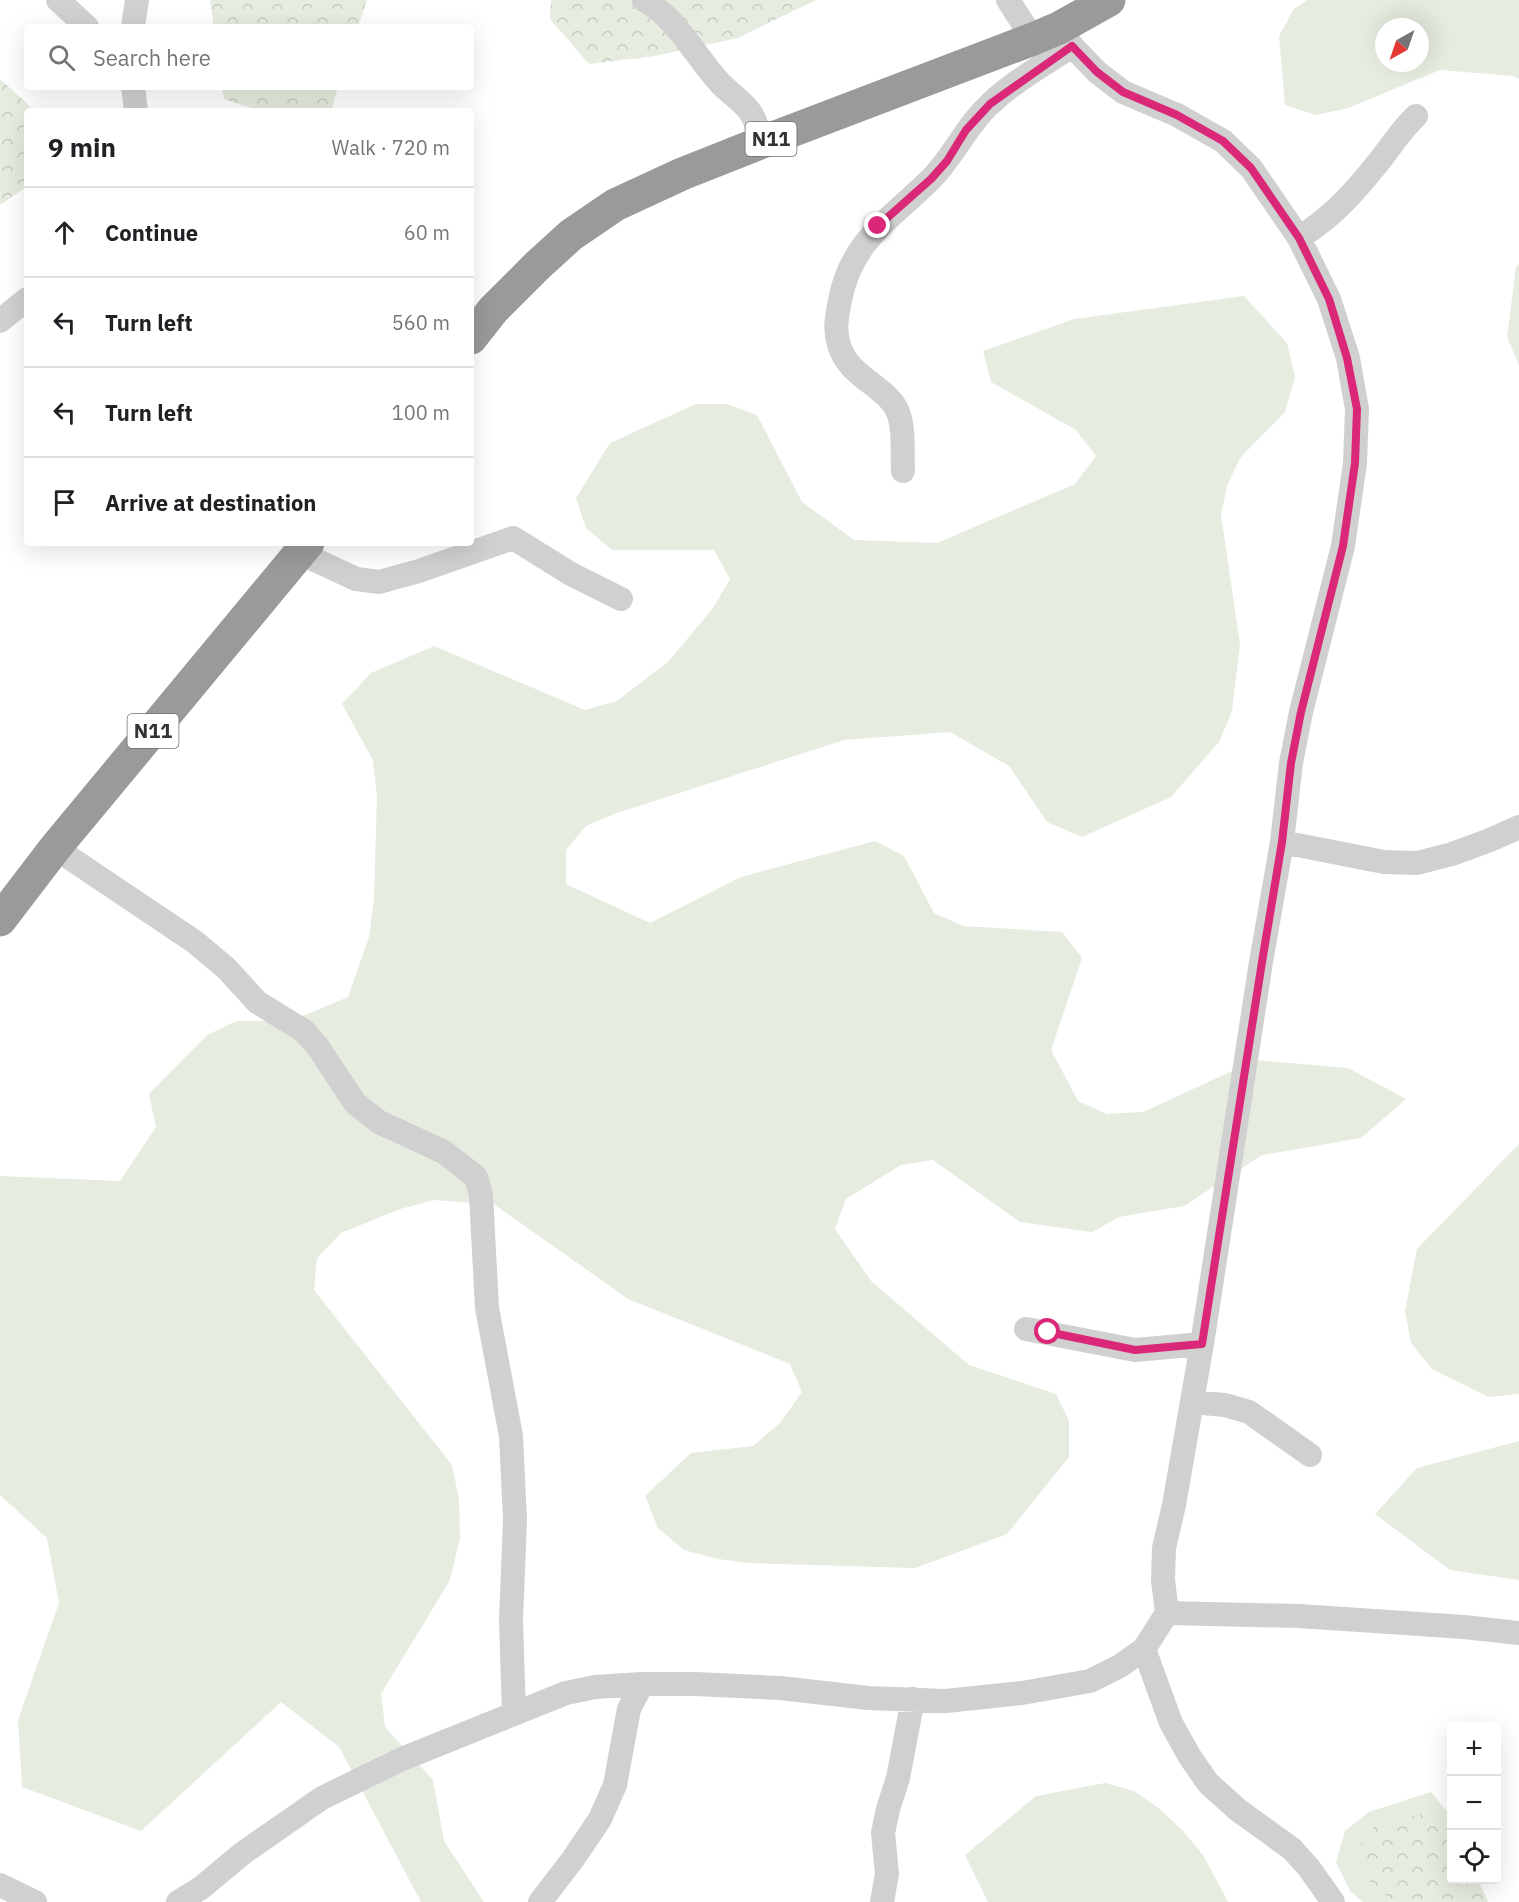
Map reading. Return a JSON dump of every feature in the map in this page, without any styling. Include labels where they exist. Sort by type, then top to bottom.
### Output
[{"type":"highway","name":"N11","points":[[474,334],[494,310],[538,265],[571,236],[615,206],[682,174],[760,143],[1055,38],[1109,0]]},
{"type":"highway","name":"N11","points":[[0,920],[55,848],[304,548]]},
{"type":"street","points":[[58,0],[84,24]]},
{"type":"street","points":[[134,24],[137,0]]},
{"type":"street","points":[[644,0],[656,7],[679,29],[720,83],[749,110],[755,119],[760,143]]},
{"type":"street","points":[[181,1902],[243,1853],[322,1798],[402,1759],[566,1693],[595,1687],[695,1684],[770,1688],[868,1698],[957,1700],[1022,1693],[1090,1681],[1120,1666],[1144,1649],[1167,1613],[1163,1580],[1164,1548],[1174,1505],[1202,1344],[1282,842],[1291,763],[1301,712],[1343,546],[1355,463],[1357,409],[1347,358],[1329,299],[1299,238],[1251,168],[1223,141],[1177,115],[1123,92],[1008,0]]},
{"type":"street","points":[[903,471],[900,419],[895,406],[852,368],[839,346],[835,324],[842,290],[852,261],[878,226],[931,179],[947,161],[966,130],[1055,38]]},
{"type":"street","points":[[133,90],[136,108]]},
{"type":"street","points":[[1299,238],[1321,224],[1341,207],[1416,116]]},
{"type":"street","points":[[0,321],[24,301]]},
{"type":"street","points":[[304,548],[356,579],[379,582],[419,571],[513,538],[571,574],[621,599]]},
{"type":"street","points":[[1282,842],[1384,862],[1417,863],[1452,854],[1519,827]]},
{"type":"street","points":[[55,848],[195,942],[227,969],[257,1002],[304,1031],[318,1047],[355,1103],[378,1122],[444,1152],[476,1177],[481,1195],[487,1308],[511,1436],[515,1519],[511,1620],[514,1714]]},
{"type":"street","points":[[1026,1329],[1135,1350],[1202,1344]]},
{"type":"street","points":[[1191,1402],[1225,1406],[1249,1412],[1310,1455]]},
{"type":"street","points":[[1167,1613],[1299,1617],[1464,1627],[1519,1633]]},
{"type":"street","points":[[1144,1649],[1171,1723],[1208,1783],[1238,1810],[1292,1849],[1310,1869],[1333,1902]]},
{"type":"street","points":[[540,1902],[600,1819],[615,1785],[629,1708],[642,1684]]},
{"type":"street","points":[[882,1902],[887,1874],[883,1833],[898,1778],[913,1699]]},
{"type":"street","points":[[0,1885],[35,1902]]},
{"type":"green space","points":[[210,0],[367,0],[359,24],[214,24]]},
{"type":"green space","points":[[551,0],[816,0],[738,38],[655,56],[589,64],[550,19]]},
{"type":"green space","points":[[1307,0],[1519,0],[1519,79],[1513,76],[1440,70],[1348,108],[1316,115],[1285,105],[1279,36],[1294,9]]},
{"type":"green space","points":[[0,79],[32,108],[24,108],[24,188],[0,205]]},
{"type":"green space","points":[[222,90],[337,90],[332,108],[252,108],[224,99]]},
{"type":"green space","points":[[1519,264],[1519,365],[1507,337],[1516,267]]},
{"type":"green space","points":[[1244,296],[1287,343],[1295,377],[1285,412],[1240,458],[1227,486],[1221,515],[1240,644],[1232,711],[1219,742],[1171,797],[1082,837],[1047,822],[1009,766],[950,732],[844,740],[614,814],[586,826],[566,850],[566,884],[650,923],[741,877],[875,841],[904,856],[934,913],[963,926],[1062,932],[1082,958],[1051,1050],[1078,1101],[1107,1114],[1143,1112],[1256,1060],[1348,1068],[1406,1099],[1361,1138],[1262,1155],[1184,1206],[1119,1217],[1092,1232],[1020,1222],[933,1160],[901,1165],[846,1199],[835,1229],[871,1281],[969,1365],[1056,1394],[1069,1421],[1069,1457],[1007,1534],[915,1568],[749,1563],[718,1559],[684,1550],[658,1528],[645,1496],[691,1453],[753,1446],[780,1423],[802,1392],[790,1364],[628,1299],[481,1195],[473,1203],[434,1200],[400,1209],[341,1233],[317,1258],[314,1290],[452,1465],[459,1499],[460,1538],[450,1580],[381,1694],[385,1727],[433,1780],[444,1841],[484,1902],[421,1902],[339,1747],[281,1702],[141,1831],[22,1787],[18,1720],[59,1603],[47,1538],[0,1495],[0,1176],[120,1181],[156,1127],[149,1094],[207,1035],[237,1021],[291,1021],[348,997],[369,937],[374,898],[377,797],[373,760],[342,704],[371,673],[434,646],[585,710],[617,701],[669,661],[713,608],[730,579],[714,550],[612,550],[586,528],[576,498],[610,443],[696,404],[727,404],[757,415],[802,502],[854,540],[937,543],[1075,484],[1096,456],[1076,430],[991,382],[983,351],[1074,319]]},
{"type":"green space","points":[[1519,1144],[1519,1394],[1489,1397],[1432,1369],[1411,1343],[1405,1311],[1417,1249]]},
{"type":"green space","points":[[1519,1441],[1519,1580],[1450,1570],[1375,1514],[1417,1468]]},
{"type":"green space","points":[[1105,1783],[1134,1791],[1161,1810],[1183,1831],[1203,1855],[1228,1902],[988,1902],[965,1855],[1036,1796]]},
{"type":"green space","points":[[1431,1792],[1447,1811],[1447,1836],[1424,1814],[1365,1878],[1394,1902],[1363,1902],[1350,1891],[1336,1862],[1345,1831],[1369,1812]]},
{"type":"green space","points":[[1424,1814],[1447,1836],[1447,1884],[1480,1884],[1488,1902],[1394,1902],[1365,1878],[1361,1845],[1376,1824]]},
{"type":"route","points":[[878,226],[931,179],[947,161],[966,130],[990,104],[1072,46],[1097,72],[1123,92],[1177,115],[1223,141],[1251,168],[1299,238],[1329,299],[1347,358],[1357,409],[1355,463],[1343,546],[1301,712],[1291,763],[1282,842],[1202,1344],[1135,1350],[1048,1332]]}]
